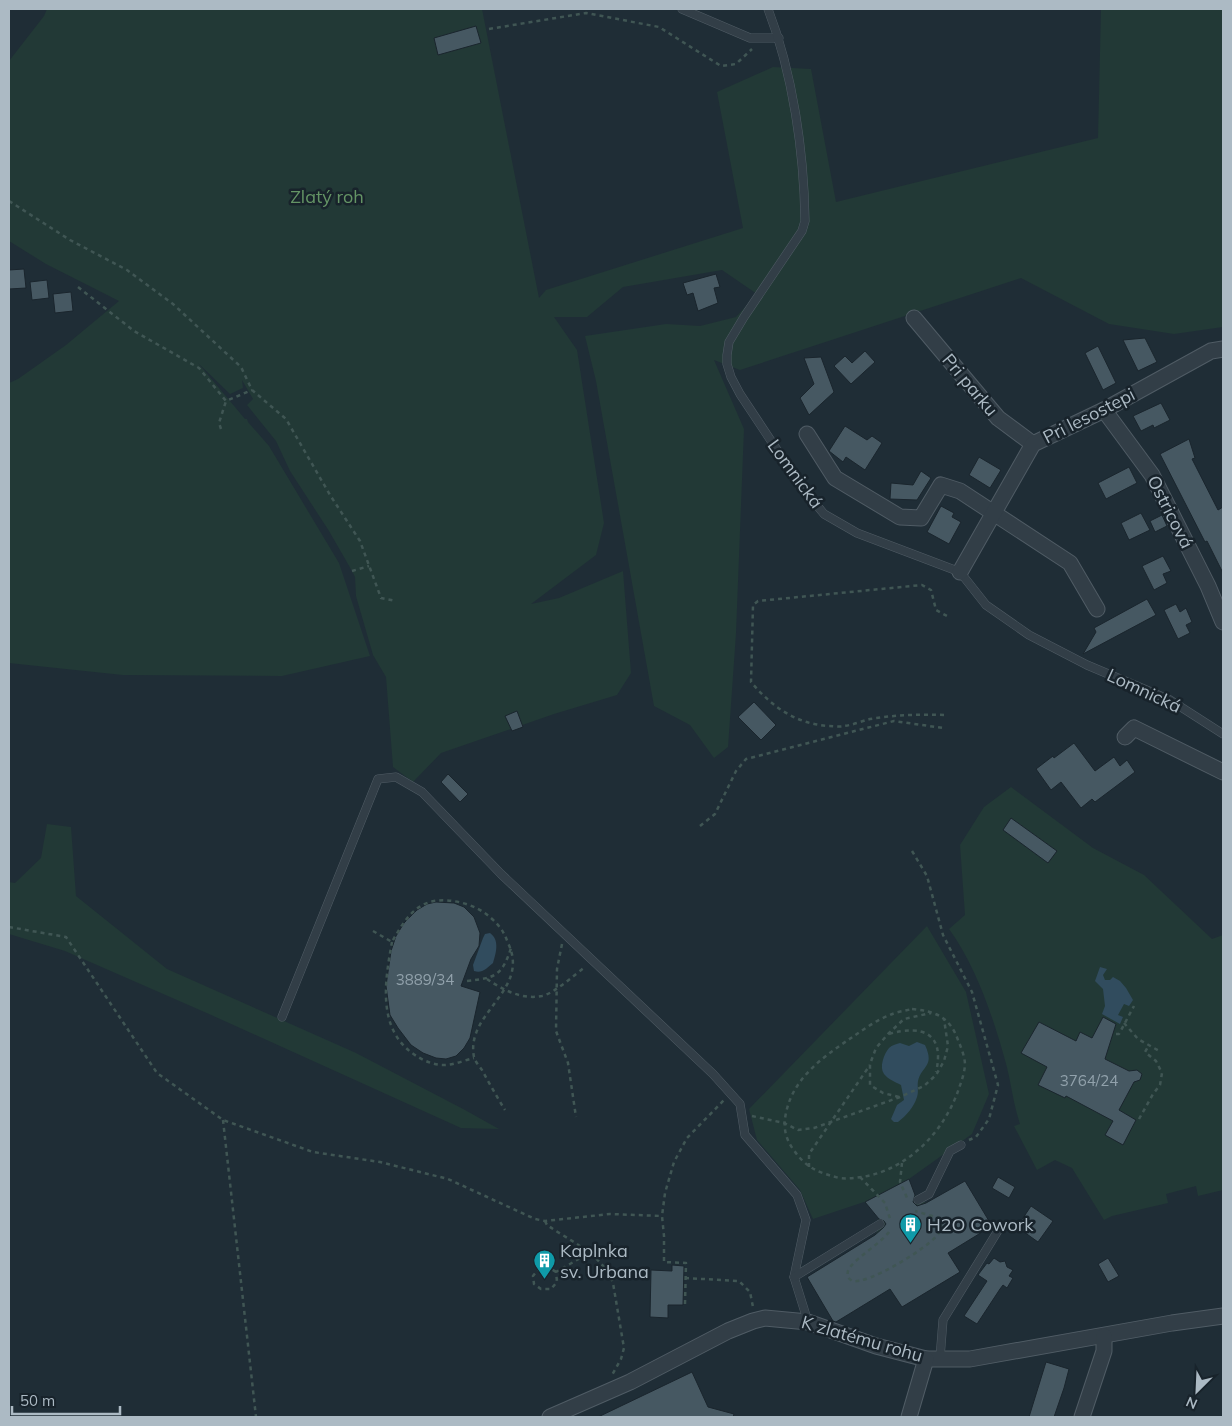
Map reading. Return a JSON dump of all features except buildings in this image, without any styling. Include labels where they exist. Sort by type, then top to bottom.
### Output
[{"type":"street","name":"Pri parku","points":[[914,318],[998,418],[1033,444]]},
{"type":"street","name":"Pri lesostepi","points":[[960,572],[1033,444],[1104,410],[1211,351],[1223,349]]},
{"type":"street","name":"Ostricová","points":[[1104,410],[1152,475],[1208,586],[1223,622]]},
{"type":"street","points":[[807,434],[835,478],[900,517],[921,518],[941,485],[960,491],[1070,564],[1097,609]]},
{"type":"street","points":[[1126,737],[1134,728],[1223,772]]},
{"type":"street","name":"K zlatému rohu","points":[[550,1417],[612,1391],[728,1331],[765,1318],[808,1322],[876,1346],[933,1359],[954,1360],[970,1359],[1172,1323],[1223,1316]]},
{"type":"street","points":[[1082,1417],[1104,1351],[1104,1336]]},
{"type":"street","points":[[909,1417],[933,1359]]},
{"type":"lane","points":[[682,9],[750,38],[779,38]]},
{"type":"lane","name":"Lomnická","points":[[768,9],[779,38],[797,119],[805,221],[802,231],[748,310],[729,342],[727,364],[740,394],[800,486],[824,514],[857,533],[960,572],[986,605],[1028,635],[1086,665],[1170,700],[1223,734]]},
{"type":"lane","points":[[282,1017],[378,779],[396,777],[422,792],[501,874],[702,1063],[740,1104],[744,1135],[796,1195],[806,1220],[794,1277],[808,1322]]},
{"type":"lane","points":[[918,1200],[929,1194],[950,1151],[961,1145]]},
{"type":"lane","points":[[794,1277],[880,1224]]},
{"type":"lane","points":[[933,1359],[943,1320],[999,1229]]},
{"type":"path","points":[[489,29],[586,13],[659,27],[721,66],[736,64],[763,38]]},
{"type":"path","points":[[9,201],[70,240],[127,270],[173,304],[241,367],[252,390],[286,419],[330,495],[360,541],[381,598],[396,600]]},
{"type":"path","points":[[78,287],[134,330],[198,368],[226,401]]},
{"type":"path","points":[[221,429],[218,423],[226,401],[252,390]]},
{"type":"path","points":[[352,571],[369,566]]},
{"type":"path","points":[[944,715],[910,714],[869,719],[842,727],[814,725],[799,720],[777,708],[751,682],[753,605],[758,601],[922,585],[931,590],[936,610],[947,616]]},
{"type":"path","points":[[700,826],[715,814],[736,771],[746,759],[894,721],[943,728]]},
{"type":"path","points":[[912,852],[927,876],[943,935],[972,992],[998,1085],[990,1119],[976,1137],[961,1145]]},
{"type":"path","points":[[474,1058],[445,1065],[429,1063],[403,1046],[393,1029],[388,1014],[385,988],[392,942],[403,922],[417,908],[427,902],[445,899],[484,912],[501,927],[511,948],[514,962],[505,991],[486,1012],[475,1038],[474,1058],[505,1110]]},
{"type":"path","points":[[9,927],[66,936],[158,1073],[223,1120],[313,1152],[380,1162],[448,1179],[526,1216],[545,1221],[610,1214],[662,1216]]},
{"type":"path","points":[[373,931],[392,942]]},
{"type":"path","points":[[564,933],[557,969],[556,1031],[568,1063],[576,1117]]},
{"type":"path","points":[[467,981],[487,979],[500,973],[511,948]]},
{"type":"path","points":[[487,979],[505,991],[523,996],[543,996],[558,988],[593,960]]},
{"type":"path","points":[[1116,1034],[1119,1034],[1134,1006]]},
{"type":"path","points":[[912,1009],[927,1010],[944,1018],[954,1030],[961,1047],[965,1064],[962,1082],[951,1109],[942,1124],[916,1153],[902,1163],[876,1175],[846,1179],[827,1175],[809,1167],[802,1161],[788,1141],[784,1124],[794,1089],[807,1073],[834,1050],[890,1014],[912,1009]]},
{"type":"path","points":[[809,1167],[809,1154],[870,1064],[876,1048],[904,1019],[932,1013]]},
{"type":"path","points":[[741,1114],[784,1124],[798,1130],[814,1128],[900,1097],[924,1086],[936,1075],[944,1061],[948,1046],[944,1018]]},
{"type":"path","points":[[1124,1023],[1138,1039],[1161,1052]]},
{"type":"path","points":[[888,1034],[904,1030],[918,1030],[929,1035],[936,1043],[939,1059],[936,1075]]},
{"type":"path","points":[[1139,1118],[1160,1085],[1162,1073],[1156,1061],[1145,1052],[1149,1045]]},
{"type":"path","points":[[870,1064],[870,1085],[883,1093],[900,1097]]},
{"type":"path","points":[[685,1304],[686,1263],[664,1262],[662,1216],[665,1193],[674,1162],[687,1138],[731,1094]]},
{"type":"path","points":[[223,1120],[256,1417]]},
{"type":"path","points":[[902,1163],[900,1182],[909,1203]]},
{"type":"path","points":[[860,1177],[885,1203],[890,1215],[891,1227],[884,1238],[850,1267],[847,1273],[852,1281],[858,1282],[889,1269],[908,1258],[938,1234],[941,1227],[939,1218],[918,1213],[913,1208]]},
{"type":"path","points":[[545,1221],[547,1225],[589,1253],[610,1274],[624,1343],[623,1354],[611,1377],[612,1391]]},
{"type":"path","points":[[556,1272],[589,1253]]},
{"type":"path","points":[[540,1268],[551,1268],[556,1272],[557,1282],[551,1289],[541,1290],[534,1284],[533,1276],[540,1268]]},
{"type":"path","points":[[685,1278],[739,1281],[750,1292],[752,1300]]},
{"type":"green space","name":"Zlatý roh","points":[[47,9],[482,9],[539,298],[546,290],[743,228],[717,92],[773,67],[811,69],[836,202],[1098,138],[1101,9],[1223,9],[1223,327],[1174,334],[1109,324],[1021,278],[740,370],[714,360],[744,429],[736,633],[728,747],[714,758],[690,725],[654,706],[596,381],[585,336],[666,324],[700,326],[736,317],[757,294],[722,270],[623,287],[587,317],[554,317],[577,350],[604,523],[596,555],[531,604],[559,598],[623,571],[631,673],[617,695],[554,714],[441,753],[413,782],[393,767],[386,677],[373,655],[356,596],[355,577],[352,571],[329,531],[290,471],[276,441],[247,405],[253,399],[242,380],[243,388],[230,394],[198,363],[269,446],[339,563],[370,656],[282,676],[123,675],[9,663],[9,383],[18,379],[66,345],[119,301],[46,264],[9,241],[9,61],[44,16]]},
{"type":"green space","points":[[1011,787],[1093,848],[1144,875],[1212,939],[1223,935],[1223,1190],[1198,1196],[1196,1186],[1166,1194],[1168,1203],[1112,1216],[1104,1220],[1072,1168],[1055,1160],[1037,1170],[1014,1126],[1020,1124],[1009,1076],[983,992],[959,943],[949,929],[965,915],[960,845],[984,807]]},
{"type":"green space","points":[[47,824],[71,827],[76,896],[167,969],[356,1053],[499,1129],[461,1128],[65,951],[9,934],[9,882],[15,883],[41,858]]},
{"type":"green space","points":[[927,926],[966,992],[989,1094],[972,1134],[909,1179],[913,1191],[919,1200],[927,1203],[875,1235],[878,1230],[879,1221],[872,1209],[864,1202],[813,1219],[800,1190],[757,1140],[749,1109]]},
{"type":"water","points":[[490,933],[496,943],[493,963],[482,971],[474,971],[473,965],[483,938],[485,934]]},
{"type":"water","points":[[1100,967],[1107,969],[1103,975],[1105,980],[1110,980],[1113,977],[1120,981],[1133,1000],[1129,1006],[1124,1004],[1118,1015],[1123,1017],[1120,1024],[1102,1014],[1105,1006],[1103,989],[1095,981]]},
{"type":"water","points":[[917,1042],[925,1045],[928,1052],[928,1062],[918,1081],[918,1095],[914,1104],[901,1120],[894,1122],[891,1119],[897,1105],[904,1100],[901,1085],[884,1074],[882,1068],[884,1057],[892,1046],[900,1043],[909,1046]]},
{"type":"place","name":"H2O Cowork","points":[[911,1244]]},
{"type":"place","name":"Kaplnka sv. Urbana","points":[[544,1280]]}]
